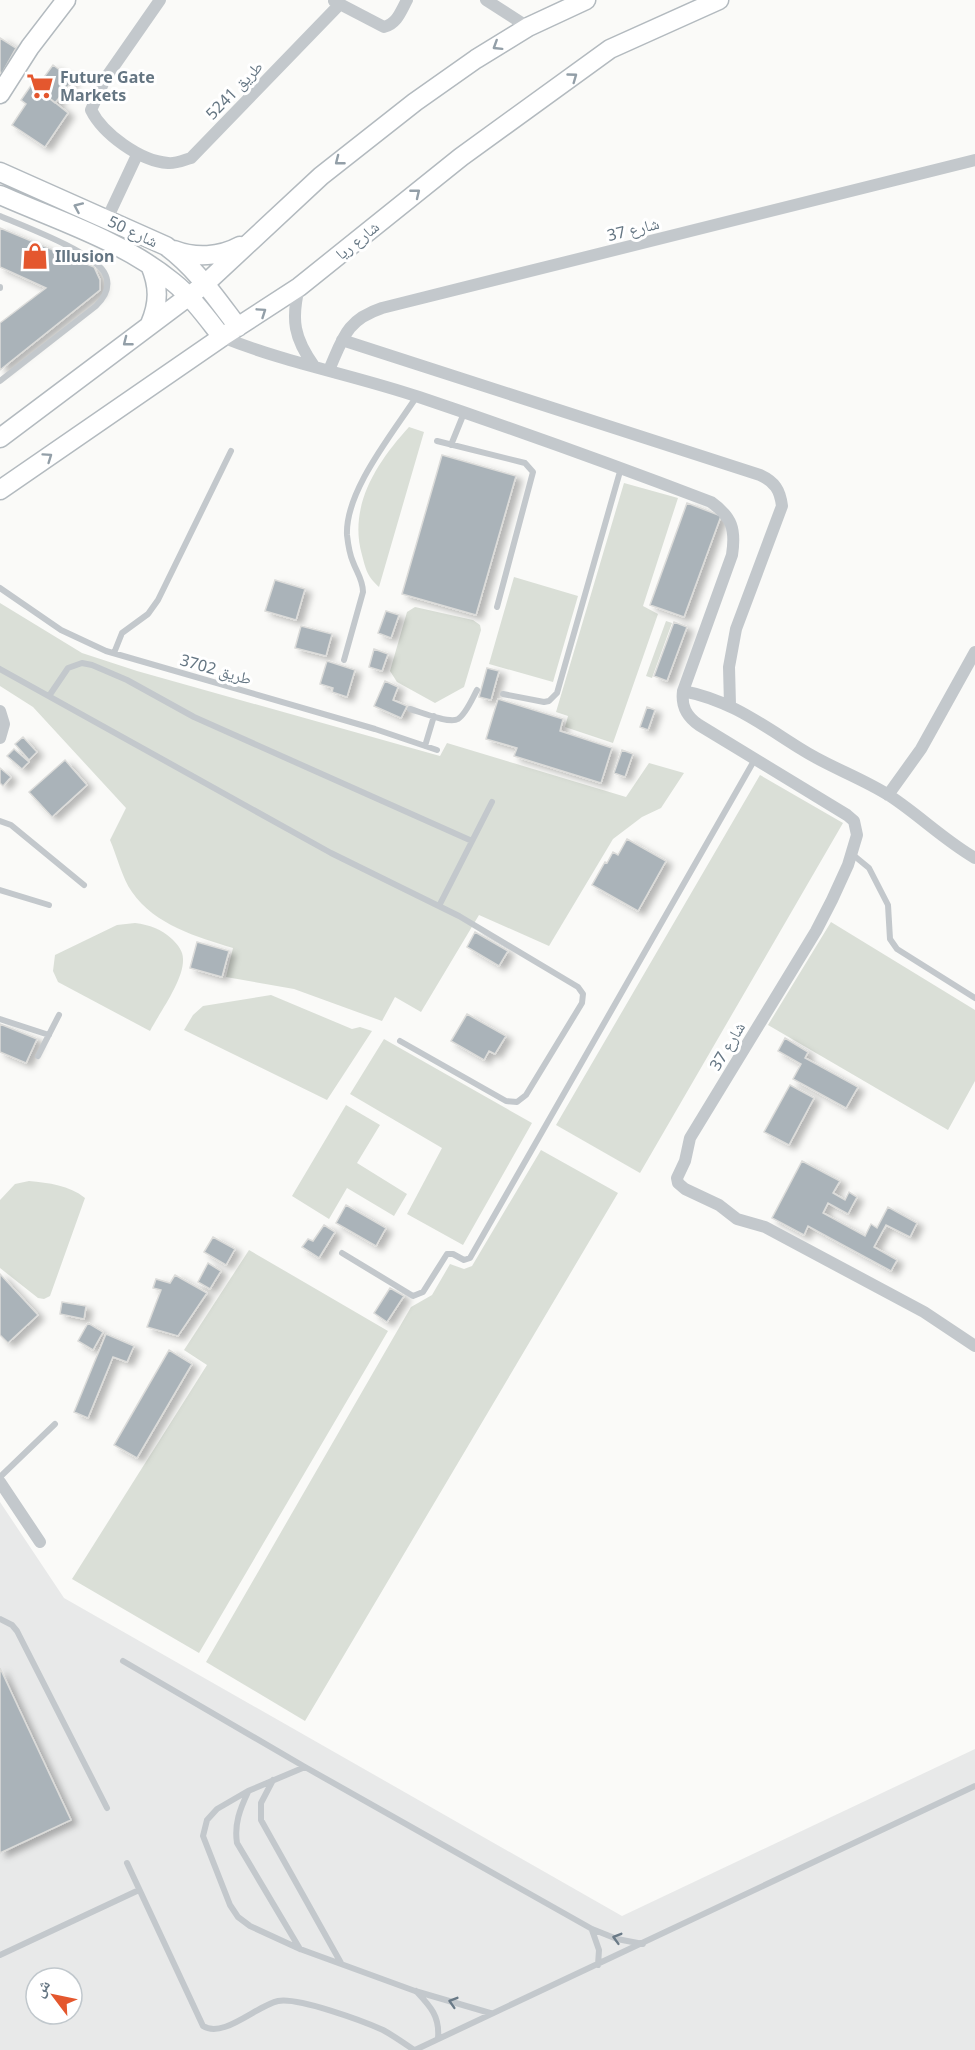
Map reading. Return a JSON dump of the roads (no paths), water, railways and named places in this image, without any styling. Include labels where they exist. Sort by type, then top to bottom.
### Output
[{"type":"main road","points":[[0,94],[30,47],[66,0]]},
{"type":"main road","points":[[0,438],[205,284],[321,176],[415,102],[476,59],[528,27],[552,8],[586,0]]},
{"type":"main road","name":"شارع ريا","points":[[0,490],[299,287],[461,157],[610,49],[719,0]]},
{"type":"main road","name":"شارع 50","points":[[0,172],[166,246],[187,263],[205,284],[230,332]]},
{"type":"main road","name":"شارع 50","points":[[0,195],[125,249],[150,265],[230,332]]},
{"type":"main road","points":[[166,246],[193,255],[207,255],[235,249],[259,234]]},
{"type":"main road","points":[[150,265],[156,282],[157,300],[150,324]]},
{"type":"street","name":"طريق 5241","points":[[160,0],[105,79],[92,110],[98,122],[137,155],[169,164],[191,158],[336,2]]},
{"type":"street","points":[[336,2],[384,27],[395,22],[407,0]]},
{"type":"street","points":[[486,0],[528,27]]},
{"type":"street","points":[[107,219],[137,155]]},
{"type":"street","name":"شارع 37","points":[[329,370],[342,340],[356,320],[382,308],[975,160]]},
{"type":"street","points":[[299,287],[294,307],[295,328],[302,348],[314,366]]},
{"type":"street","points":[[230,332],[267,354],[417,396],[711,502],[723,511],[731,524],[734,539],[732,555],[683,691],[730,705],[818,760],[888,795],[935,832],[975,858]]},
{"type":"street","points":[[342,340],[770,479],[777,486],[783,506],[736,629],[729,667],[730,705]]},
{"type":"street","points":[[888,795],[921,749],[975,652]]},
{"type":"street","name":"شارع 37","points":[[683,691],[683,707],[692,720],[850,818],[857,830],[851,854],[836,891],[816,931],[690,1138],[683,1166],[677,1178],[681,1186],[708,1198],[737,1219],[756,1223],[775,1232],[924,1312],[975,1346]]},
{"type":"street","points":[[0,711],[4,724],[0,738]]},
{"type":"street","points":[[0,1482],[40,1542]]},
{"type":"lane","points":[[0,216],[82,255],[103,270],[107,279],[107,289],[96,306],[0,381]]},
{"type":"lane","points":[[344,660],[363,592],[362,582],[353,563],[347,540],[350,505],[360,484],[417,396]]},
{"type":"lane","points":[[451,445],[464,413]]},
{"type":"lane","points":[[437,441],[525,463],[533,472],[497,607]]},
{"type":"lane","points":[[114,653],[122,633],[148,614],[158,600],[231,452]]},
{"type":"lane","points":[[503,694],[544,702],[549,701],[557,693],[621,468]]},
{"type":"lane","name":"طريق 3702","points":[[0,588],[61,630],[114,653],[375,729],[437,750]]},
{"type":"lane","points":[[49,696],[68,668],[77,663],[87,663],[127,680],[187,714],[472,841]]},
{"type":"lane","points":[[0,669],[331,853],[439,906],[578,987],[583,994],[582,1003],[526,1095],[517,1102],[506,1101],[400,1041]]},
{"type":"lane","points":[[410,709],[452,721],[460,718],[477,690]]},
{"type":"lane","points":[[425,746],[434,716]]},
{"type":"lane","points":[[342,1253],[413,1296],[423,1292],[447,1254],[453,1254],[464,1260],[470,1258],[755,758]]},
{"type":"lane","points":[[439,906],[492,802]]},
{"type":"lane","points":[[0,821],[11,825],[84,885]]},
{"type":"lane","points":[[851,854],[869,868],[888,906],[890,939],[897,950],[975,998]]},
{"type":"lane","points":[[0,890],[49,904]]},
{"type":"lane","points":[[38,1056],[59,1015]]},
{"type":"lane","points":[[0,1019],[49,1035]]},
{"type":"lane","points":[[0,1477],[55,1424]]},
{"type":"lane","points":[[0,1619],[12,1625],[17,1631],[107,1808]]},
{"type":"lane","points":[[123,1661],[304,1767],[592,1929],[644,1944]]},
{"type":"lane","points":[[304,1767],[249,1791],[211,1814],[204,1828],[203,1836],[230,1905],[238,1917],[250,1926],[300,1949],[415,1991],[490,2013]]},
{"type":"lane","points":[[273,1780],[261,1803],[261,1820],[341,1963]]},
{"type":"lane","points":[[127,1863],[200,2022],[208,2029],[219,2030],[270,2003],[294,2000],[370,2025],[414,2050],[644,1944],[975,1786]]},
{"type":"lane","points":[[249,1791],[238,1817],[237,1843],[300,1949]]},
{"type":"lane","points":[[0,1955],[140,1890]]},
{"type":"lane","points":[[592,1929],[598,1950],[598,1965]]},
{"type":"lane","points":[[415,1991],[435,2012],[438,2020],[438,2038]]},
{"type":"place","name":"Future Gate Markets","points":[[40,86]]},
{"type":"place","name":"Illusion","points":[[35,256]]}]
